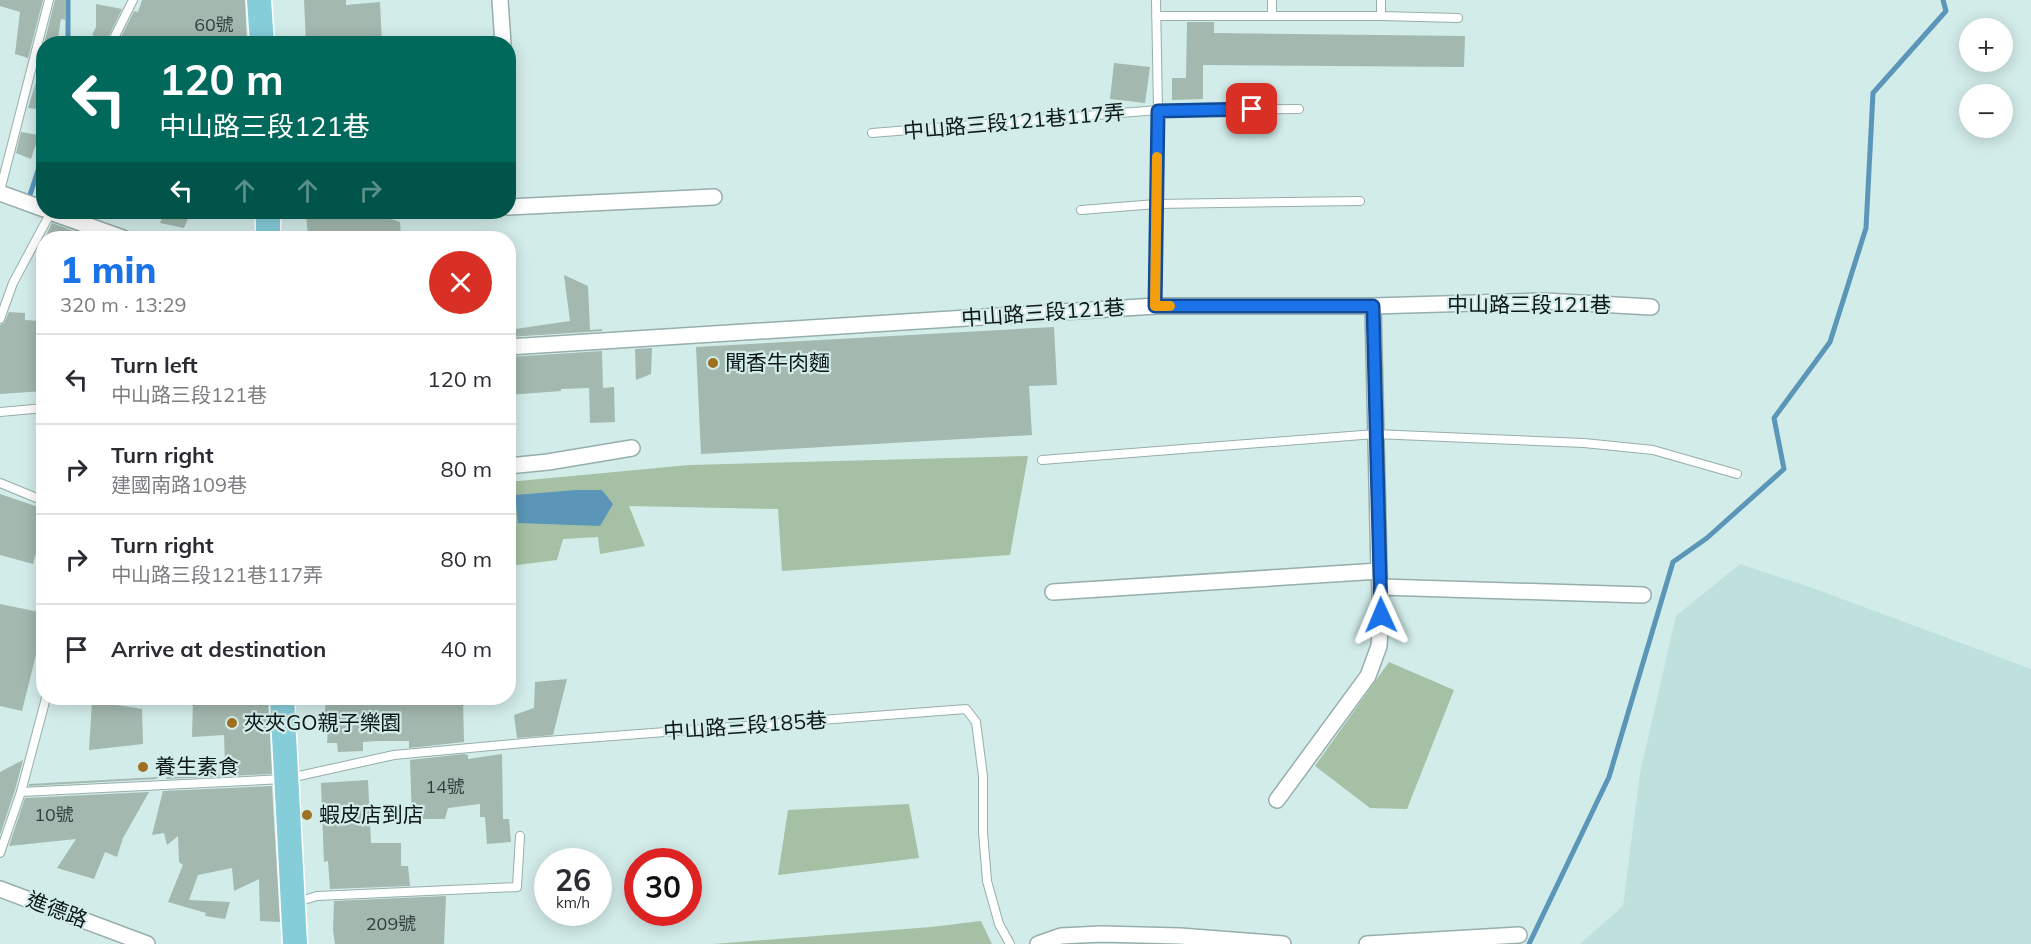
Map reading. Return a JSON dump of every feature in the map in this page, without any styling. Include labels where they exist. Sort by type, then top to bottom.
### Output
[{"type":"main road","points":[[259,0],[261,36]]},
{"type":"main road","points":[[282,705],[285,779],[291,846],[294,944]]},
{"type":"street","points":[[500,0],[502,36]]},
{"type":"street","points":[[0,192],[36,206]]},
{"type":"street","points":[[516,207],[714,197]]},
{"type":"street","points":[[71,219],[104,231]]},
{"type":"street","name":"中山路三段121巷","points":[[516,346],[1155,306],[1373,306],[1545,302],[1651,307]]},
{"type":"street","points":[[1276,800],[1368,676],[1379,646],[1381,587],[1373,306]]},
{"type":"street","points":[[516,465],[632,448]]},
{"type":"street","points":[[1053,592],[1379,571]]},
{"type":"street","points":[[1381,587],[1643,594]]},
{"type":"street","name":"進德路","points":[[0,889],[147,944]]},
{"type":"street","points":[[1038,944],[1061,936],[1101,934],[1180,936],[1283,944]]},
{"type":"street","points":[[1367,944],[1519,935]]},
{"type":"lane","points":[[40,36],[49,0]]},
{"type":"lane","points":[[115,36],[133,0]]},
{"type":"lane","points":[[1155,306],[1158,111],[1156,0]]},
{"type":"lane","points":[[1272,0],[1272,15]]},
{"type":"lane","points":[[1381,0],[1381,16]]},
{"type":"lane","points":[[1156,16],[1458,18]]},
{"type":"lane","points":[[0,192],[36,51]]},
{"type":"lane","name":"中山路三段121巷117弄","points":[[872,133],[1158,111],[1299,109]]},
{"type":"lane","points":[[1081,210],[1156,204],[1360,201]]},
{"type":"lane","points":[[0,319],[13,283],[36,234]]},
{"type":"lane","points":[[0,412],[36,409]]},
{"type":"lane","points":[[1042,460],[1375,434],[1584,443],[1653,450],[1737,474]]},
{"type":"lane","points":[[0,483],[36,498]]},
{"type":"lane","points":[[0,853],[21,792],[44,705]]},
{"type":"lane","name":"中山路三段185巷","points":[[285,779],[394,755],[966,709],[976,722],[983,776],[983,832],[987,881],[999,924],[1010,944]]},
{"type":"lane","points":[[21,792],[285,779]]},
{"type":"lane","points":[[293,903],[316,896],[517,887],[520,836]]},
{"type":"shaded area","points":[[1740,564],[1810,587],[2031,669],[2031,944],[1580,944],[1623,906],[1640,773],[1676,616]]},
{"type":"green space","points":[[1028,456],[1010,555],[782,571],[778,509],[629,506],[645,546],[600,554],[598,537],[563,539],[557,560],[516,565],[516,481],[689,465]]},
{"type":"green space","points":[[1389,662],[1454,690],[1407,809],[1370,808],[1315,766]]},
{"type":"green space","points":[[909,804],[919,858],[778,875],[788,810]]},
{"type":"green space","points":[[981,921],[992,944],[713,944],[931,927]]},
{"type":"water","points":[[602,490],[613,504],[600,526],[518,523],[516,495]]},
{"type":"building","points":[[0,0],[43,0],[28,58],[15,54],[20,12],[0,6]]},
{"type":"building","points":[[55,0],[66,0],[65,20],[61,19],[58,36],[46,36]]},
{"type":"building","points":[[142,0],[245,0],[247,36],[122,36],[134,11],[138,12]]},
{"type":"building","points":[[304,0],[346,0],[346,5],[380,2],[382,36],[306,36]]},
{"type":"building","points":[[96,4],[122,9],[109,36],[92,35],[96,27]]},
{"type":"building","points":[[1187,22],[1214,22],[1214,33],[1465,36],[1464,67],[1203,65],[1203,99],[1172,100],[1172,78],[1186,78]]},
{"type":"building","points":[[1114,63],[1150,67],[1145,103],[1110,99]]},
{"type":"building","points":[[36,82],[36,109],[28,108]]},
{"type":"building","points":[[21,132],[36,134],[36,144],[31,159],[16,153]]},
{"type":"building","points":[[161,219],[188,219],[184,228],[160,223]]},
{"type":"building","points":[[307,219],[391,219],[400,222],[401,231],[307,231]]},
{"type":"building","points":[[52,223],[74,231],[48,231]]},
{"type":"building","points":[[564,275],[588,286],[590,330],[602,329],[602,331],[516,336],[516,329],[570,321]]},
{"type":"building","points":[[9,312],[25,313],[25,320],[36,321],[36,392],[0,394],[0,325],[4,323]]},
{"type":"building","points":[[1054,327],[1057,385],[1029,386],[1032,435],[701,454],[696,347]]},
{"type":"building","points":[[652,348],[651,374],[636,380],[635,349]]},
{"type":"building","points":[[602,351],[603,388],[614,387],[615,422],[590,423],[589,388],[516,394],[516,356]]},
{"type":"building","points":[[0,494],[36,506],[36,553],[33,564],[0,555]]},
{"type":"building","points":[[0,604],[36,611],[36,655],[22,711],[0,706]]},
{"type":"building","points":[[567,679],[553,735],[517,738],[514,715],[534,708],[535,682]]},
{"type":"building","points":[[92,705],[117,705],[142,709],[143,744],[89,750]]},
{"type":"building","points":[[193,705],[268,705],[272,774],[166,779],[167,777],[224,773],[222,764],[225,763],[224,735],[192,737]]},
{"type":"building","points":[[325,705],[463,705],[464,742],[409,748],[409,741],[363,742],[363,751],[338,752],[337,743],[327,743],[328,729]]},
{"type":"building","points":[[502,754],[503,819],[509,819],[511,842],[487,844],[485,817],[480,817],[480,804],[448,808],[445,819],[412,819],[410,760],[468,755],[468,759]]},
{"type":"building","points":[[23,760],[15,790],[0,835],[0,772]]},
{"type":"building","points":[[158,777],[156,779],[29,786],[29,784]]},
{"type":"building","points":[[368,780],[371,843],[401,843],[401,866],[408,866],[410,886],[330,889],[328,861],[324,862],[321,783]]},
{"type":"building","points":[[272,786],[280,922],[260,921],[259,879],[234,891],[232,868],[198,875],[189,900],[230,902],[225,919],[205,916],[206,913],[168,902],[183,865],[179,862],[178,836],[167,845],[164,833],[152,835],[163,791]]},
{"type":"building","points":[[149,792],[123,838],[117,857],[105,852],[94,879],[57,868],[76,839],[9,846],[25,798]]},
{"type":"building","points":[[446,896],[444,944],[335,944],[334,901]]},
{"type":"waterway","points":[[68,0],[68,36]]},
{"type":"waterway","points":[[1529,944],[1609,777],[1673,562],[1707,538],[1784,469],[1774,418],[1830,342],[1866,228],[1873,93],[1946,11],[1943,0]]},
{"type":"waterway","points":[[28,201],[36,176]]},
{"type":"slow traffic","points":[[1157,157],[1155,306],[1170,306]]},
{"type":"place","name":"聞香牛肉麵","points":[[713,363]]},
{"type":"place","name":"夾夾GO親子樂園","points":[[232,723]]},
{"type":"place","name":"養生素食","points":[[143,767]]},
{"type":"place","name":"蝦皮店到店","points":[[307,815]]},
{"type":"route","points":[[1252,109],[1158,111],[1155,306],[1373,306],[1381,615]]}]
